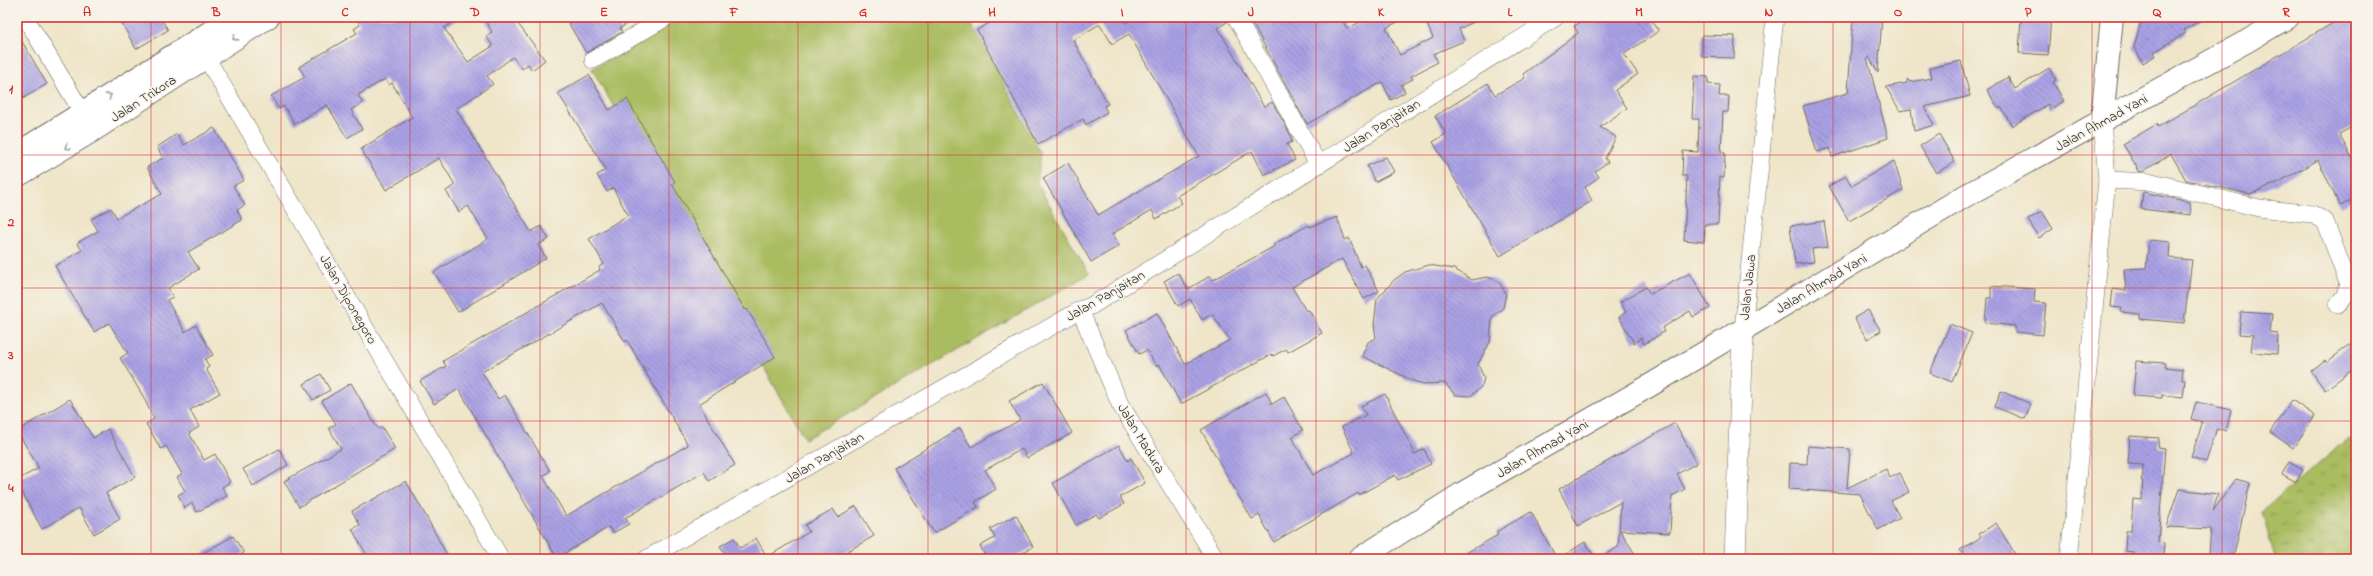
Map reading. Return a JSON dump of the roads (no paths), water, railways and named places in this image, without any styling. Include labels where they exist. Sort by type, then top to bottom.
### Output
[{"type":"main road","name":"Jalan Trikora","points":[[201,48],[234,17]]},
{"type":"main road","name":"Jalan Trikora","points":[[17,176],[88,122],[201,48],[268,17]]},
{"type":"main road","points":[[2102,121],[2112,17]]},
{"type":"main road","name":"Jalan Ahmad Yani","points":[[1359,559],[1461,494],[1743,330],[1965,196],[2288,17]]},
{"type":"main road","name":"Jalan Trikora","points":[[17,154],[88,122]]},
{"type":"street","points":[[25,17],[88,122]]},
{"type":"street","points":[[593,60],[667,17]]},
{"type":"street","points":[[1236,17],[1318,164]]},
{"type":"street","name":"Jalan Panjaitan","points":[[646,559],[1080,310],[1091,306],[1556,17]]},
{"type":"street","name":"Jalan Jawa","points":[[1735,559],[1743,330],[1775,17]]},
{"type":"street","name":"Jalan Diponegoro","points":[[201,48],[501,559]]},
{"type":"street","points":[[2069,559],[2107,180],[2102,121]]},
{"type":"street","points":[[2107,180],[2152,182],[2259,208],[2312,214],[2321,217],[2325,221],[2348,283],[2345,295],[2338,305]]},
{"type":"street","name":"Jalan Madura","points":[[1080,310],[1120,404],[1216,559]]}]
